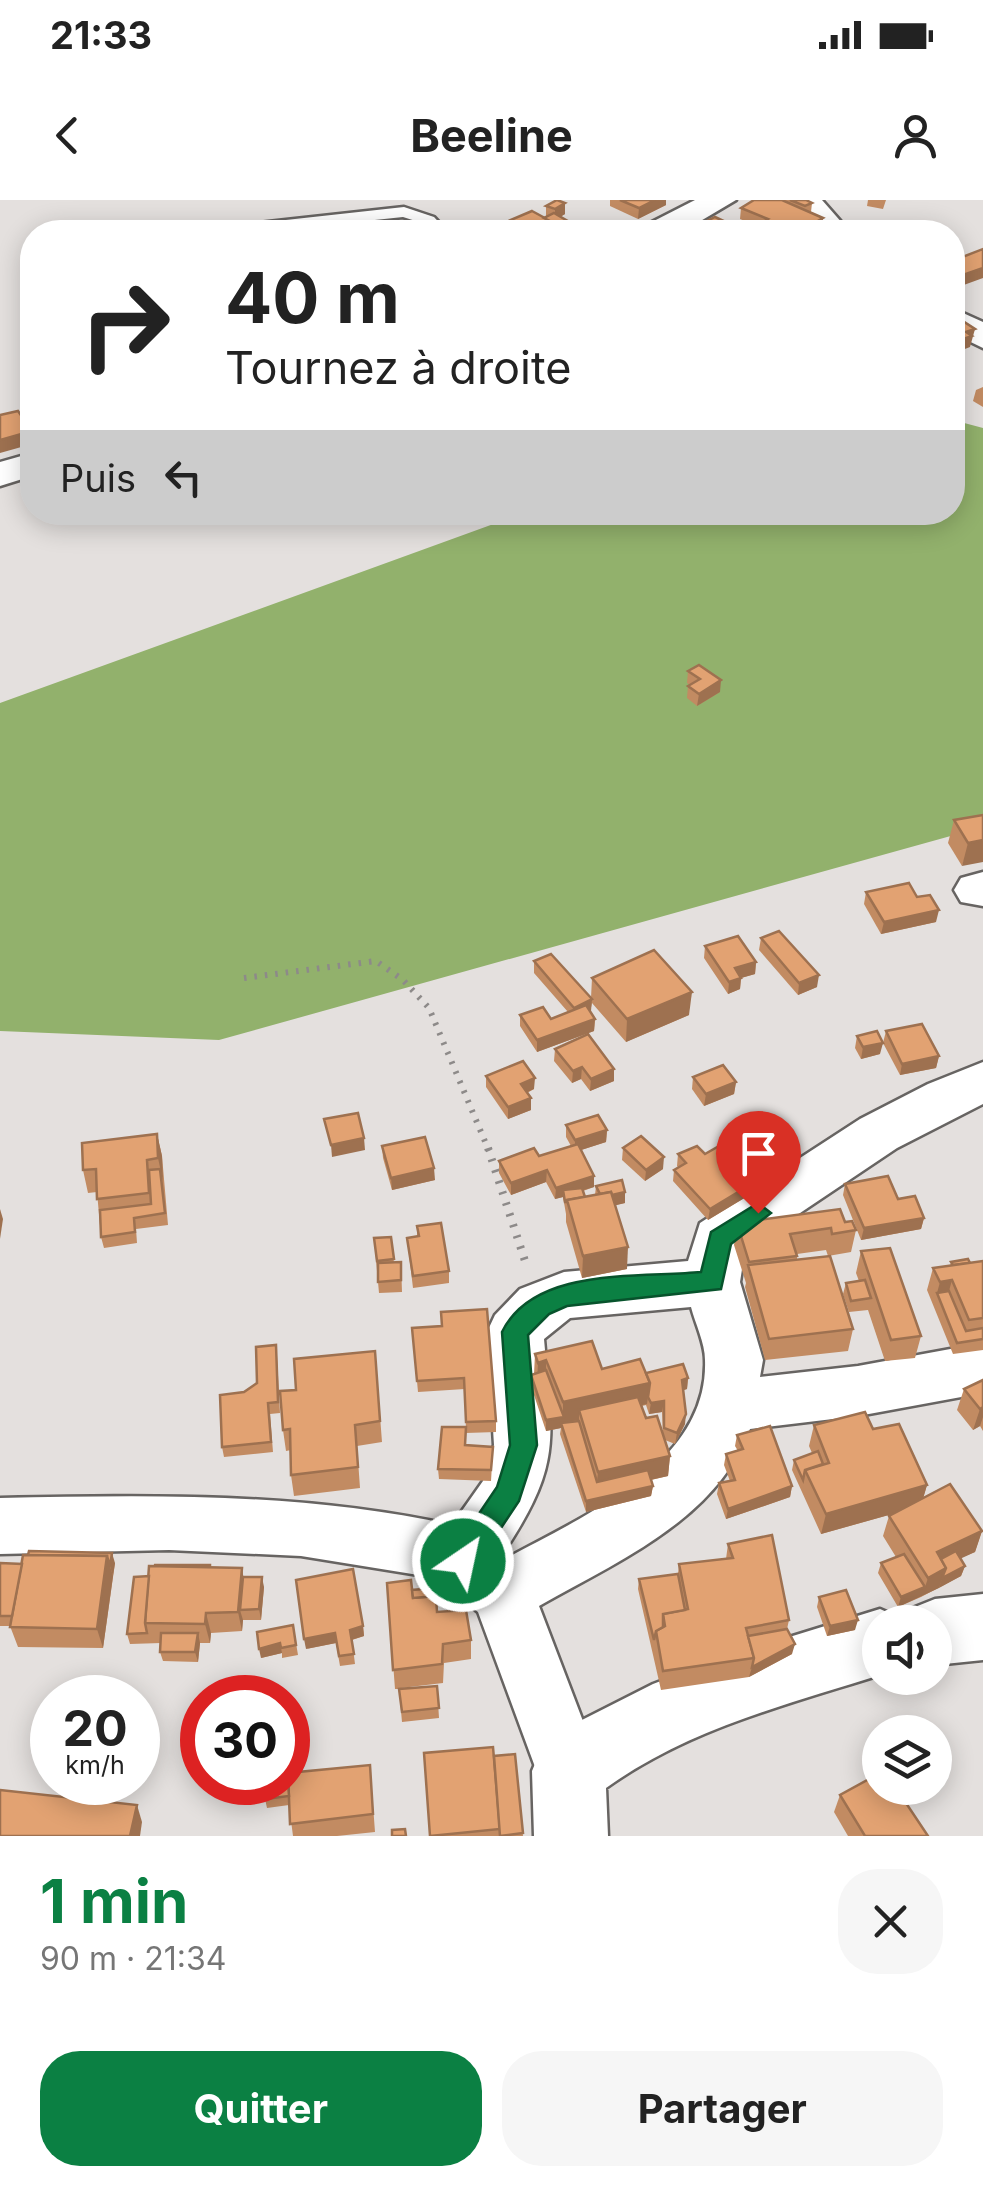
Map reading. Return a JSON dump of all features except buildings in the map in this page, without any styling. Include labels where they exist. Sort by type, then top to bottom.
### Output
[{"type":"street","points":[[681,220],[720,200]]},
{"type":"street","points":[[804,200],[823,220]]},
{"type":"street","points":[[483,1577],[628,1523],[683,1482],[720,1431],[734,1360],[712,1282],[720,1239],[840,1155],[915,1110],[983,1082]]},
{"type":"street","points":[[483,1577],[524,1445],[515,1332],[540,1306],[575,1294],[712,1282]]},
{"type":"street","points":[[725,1406],[858,1390],[983,1368]]},
{"type":"street","points":[[0,1526],[168,1522],[302,1528],[386,1538],[453,1552],[483,1577],[570,1803]]},
{"type":"street","points":[[952,1630],[983,1627]]},
{"type":"street","points":[[570,1803],[607,1741],[702,1700],[862,1648]]},
{"type":"lane","points":[[331,220],[404,212],[428,220]]},
{"type":"path","points":[[244,978],[376,961],[404,980],[430,1008],[476,1114],[540,1306]]},
{"type":"green space","points":[[965,423],[983,428],[983,827],[219,1040],[0,1031],[0,703],[491,525],[965,525]]},
{"type":"route","points":[[463,1561],[509,1492],[524,1445],[515,1332],[540,1306],[564,1296],[712,1282],[720,1239],[758,1213]]}]
